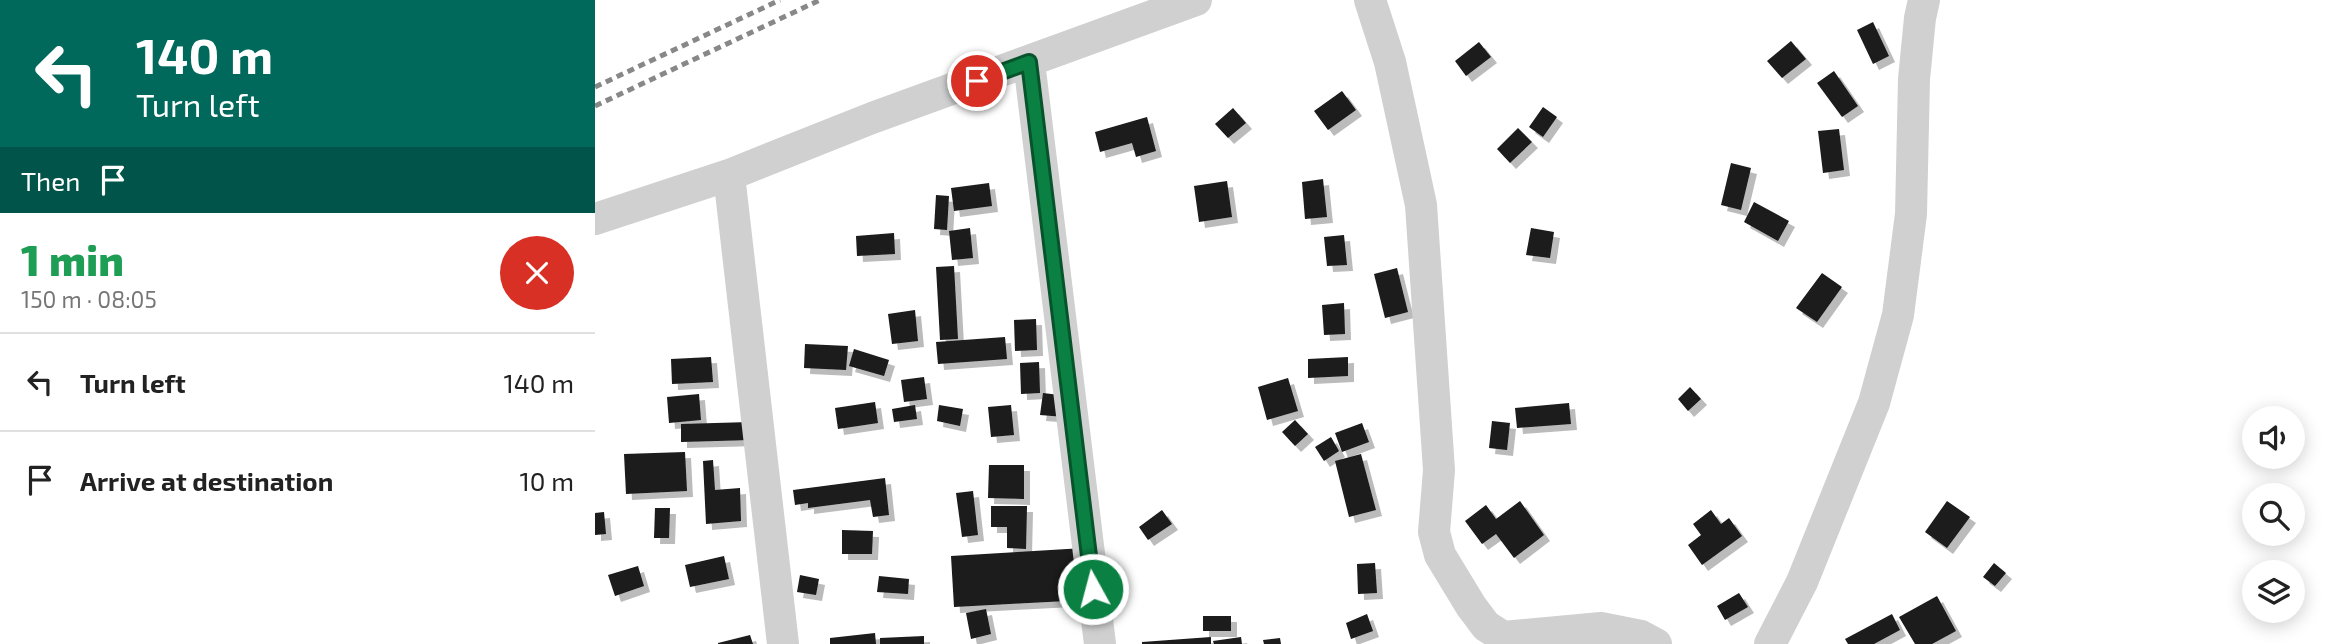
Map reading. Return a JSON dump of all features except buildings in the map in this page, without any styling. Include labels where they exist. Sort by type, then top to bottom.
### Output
[{"type":"street","points":[[595,219],[729,176],[872,118],[1196,0]]},
{"type":"street","points":[[1370,0],[1390,62],[1421,205],[1439,470],[1434,532],[1440,555],[1486,626],[1503,637],[1601,628],[1641,636],[1656,644]]},
{"type":"street","points":[[1770,644],[1802,582],[1874,403],[1898,315],[1911,214],[1914,79],[1924,0]]},
{"type":"street","points":[[1029,62],[1100,644]]},
{"type":"street","points":[[729,176],[783,644]]},
{"type":"railway","points":[[595,87],[780,0]]},
{"type":"railway","points":[[595,106],[820,0]]},
{"type":"route","points":[[977,81],[1029,62],[1093,589]]}]
